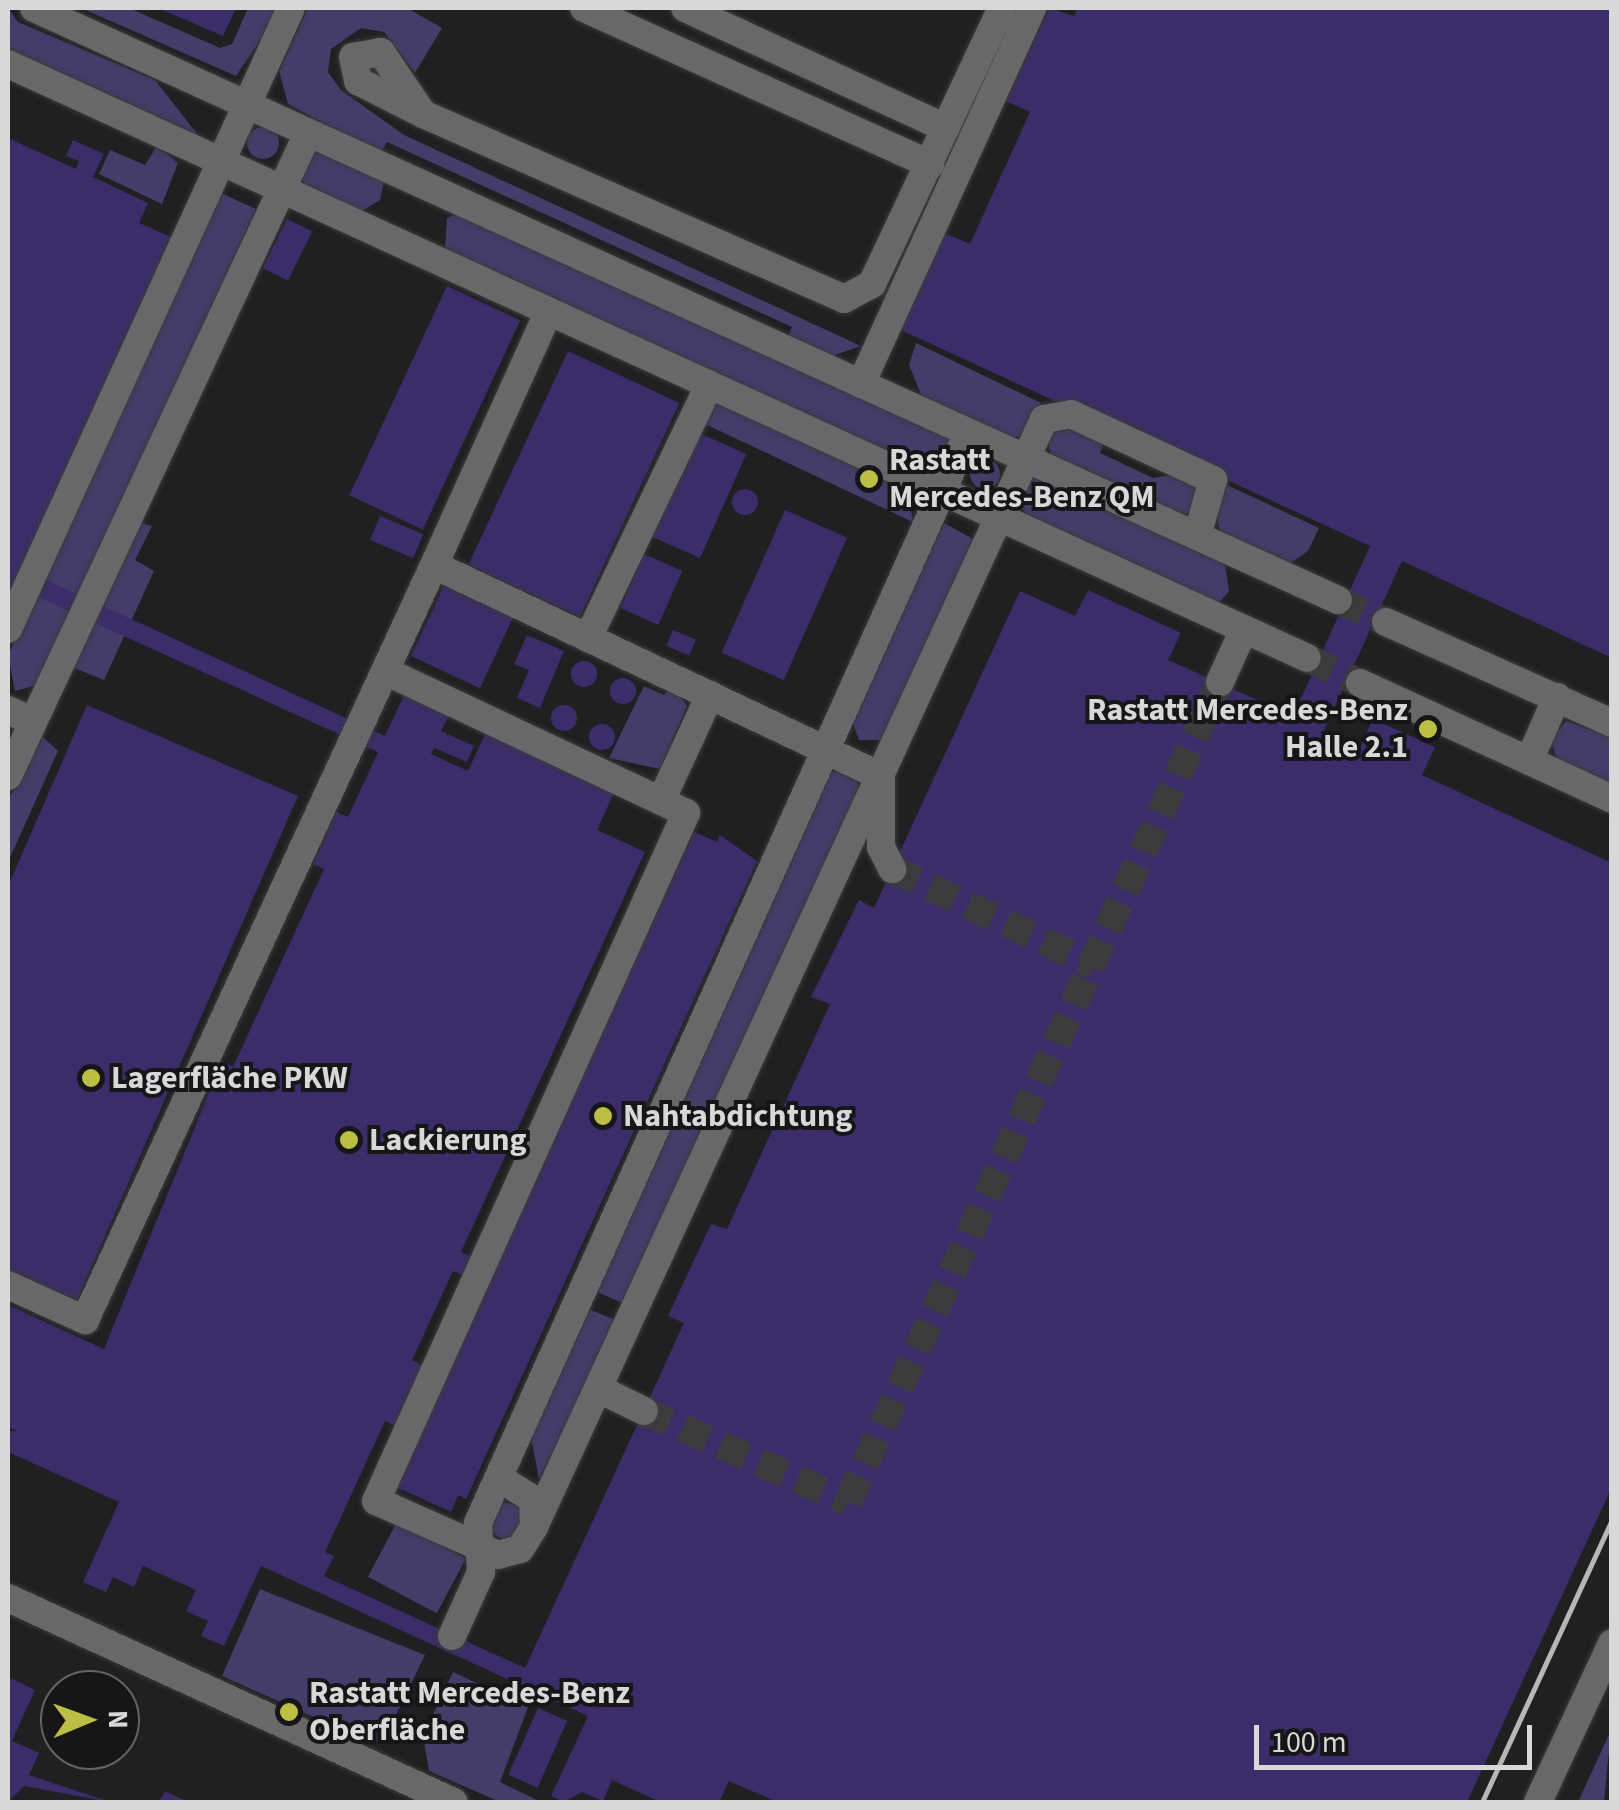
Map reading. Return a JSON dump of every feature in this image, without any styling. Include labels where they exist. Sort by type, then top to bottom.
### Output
[{"type":"lane","points":[[34,8],[1338,600]]},
{"type":"lane","points":[[8,629],[291,8]]},
{"type":"lane","points":[[584,8],[930,164]]},
{"type":"lane","points":[[423,114],[844,299],[872,284],[1002,8]]},
{"type":"lane","points":[[861,384],[1032,8]]},
{"type":"lane","points":[[681,51],[692,10],[946,128]]},
{"type":"lane","points":[[8,64],[222,159],[547,316],[1307,658]]},
{"type":"lane","points":[[8,776],[20,715],[308,133]]},
{"type":"lane","points":[[8,1285],[85,1320],[547,316]]},
{"type":"lane","points":[[588,638],[708,388]]},
{"type":"lane","points":[[385,672],[686,813],[376,1501],[482,1550],[520,1548],[534,1527],[599,1389],[1025,458],[1050,412],[1088,422],[1213,480],[1197,536]]},
{"type":"lane","points":[[452,1636],[482,1550],[478,1523],[968,432]]},
{"type":"lane","points":[[434,566],[882,776]]},
{"type":"lane","points":[[1386,622],[1612,723]]},
{"type":"lane","points":[[1220,682],[1244,629]]},
{"type":"lane","points":[[1360,682],[1612,799]]},
{"type":"lane","points":[[661,801],[710,695]]},
{"type":"lane","points":[[1529,761],[1557,697]]},
{"type":"lane","points":[[882,776],[882,847],[892,869]]},
{"type":"lane","points":[[599,1389],[644,1410]]},
{"type":"lane","points":[[499,1478],[533,1499],[534,1527]]},
{"type":"lane","points":[[8,1598],[454,1802]]},
{"type":"lane","points":[[1538,1802],[1612,1643]]},
{"type":"shaded area","points":[[8,8],[18,22],[155,80],[198,135],[8,48]]},
{"type":"shaded area","points":[[81,8],[129,8],[220,48],[232,44],[248,8],[282,8],[236,76]]},
{"type":"shaded area","points":[[308,8],[407,8],[442,28],[415,73],[384,32],[361,28],[331,49],[328,72],[341,90],[404,135],[861,346],[826,358],[787,340],[792,327],[387,142],[380,154],[288,104],[279,71]]},
{"type":"shaded area","points":[[263,127],[274,132],[279,143],[274,154],[263,159],[252,154],[247,143],[252,132]]},
{"type":"shaded area","points":[[157,146],[178,163],[162,204],[99,174],[110,150],[145,165]]},
{"type":"shaded area","points":[[310,148],[384,181],[380,200],[362,211],[305,185],[299,174]]},
{"type":"shaded area","points":[[221,193],[256,209],[37,685],[15,691],[8,655]]},
{"type":"shaded area","points":[[462,212],[944,431],[952,449],[939,467],[920,466],[445,248],[447,218]]},
{"type":"shaded area","points":[[916,343],[1041,403],[1020,436],[1003,439],[922,397],[909,365]]},
{"type":"shaded area","points":[[712,401],[908,491],[913,522],[705,424]]},
{"type":"shaded area","points":[[1061,421],[1105,440],[1100,453],[1153,478],[1178,474],[1199,483],[1192,512],[1180,515],[1051,455],[1047,436]]},
{"type":"shaded area","points":[[985,459],[996,463],[1000,474],[996,485],[985,489],[974,485],[970,474],[974,463]]},
{"type":"shaded area","points":[[1041,475],[1224,559],[1229,591],[1218,604],[1028,517],[1019,503],[1026,481]]},
{"type":"shaded area","points":[[1227,485],[1319,528],[1308,551],[1289,564],[1221,535],[1215,510]]},
{"type":"shaded area","points":[[139,522],[152,526],[135,560],[154,571],[104,680],[69,666]]},
{"type":"shaded area","points":[[944,523],[975,540],[890,729],[881,740],[859,740],[851,718]]},
{"type":"shaded area","points":[[671,684],[687,706],[660,769],[609,758],[644,686],[664,695]]},
{"type":"shaded area","points":[[1566,721],[1611,737],[1611,785],[1556,758],[1551,739]]},
{"type":"shaded area","points":[[43,737],[58,751],[8,862],[8,800]]},
{"type":"shaded area","points":[[844,769],[857,778],[859,794],[627,1305],[590,1289],[828,773]]},
{"type":"shaded area","points":[[586,1308],[618,1321],[539,1479],[529,1427]]},
{"type":"shaded area","points":[[507,1503],[520,1508],[525,1521],[520,1534],[507,1539],[494,1534],[489,1521],[494,1508]]},
{"type":"shaded area","points":[[397,1522],[466,1559],[437,1613],[368,1577]]},
{"type":"shaded area","points":[[260,1589],[425,1655],[384,1739],[374,1744],[222,1676]]},
{"type":"shaded area","points":[[453,1672],[528,1707],[500,1782],[541,1802],[500,1802],[429,1771],[423,1736]]},
{"type":"shaded area","points":[[1611,1730],[1604,1802],[1578,1802]]},
{"type":"building","points":[[158,8],[236,8],[223,36]]},
{"type":"building","points":[[1049,8],[1074,16],[1077,8],[1612,8],[1612,658],[1402,561],[1324,730],[1360,747],[1373,719],[1435,747],[1422,775],[1612,863],[1612,1487],[1467,1802],[777,1802],[729,1781],[719,1802],[660,1802],[612,1780],[603,1801],[582,1792],[564,1802],[551,1796],[588,1716],[261,1566],[224,1646],[201,1636],[208,1621],[186,1611],[196,1590],[143,1566],[134,1587],[113,1577],[106,1592],[83,1582],[119,1502],[8,1452],[8,1431],[17,1431],[8,1427],[8,1305],[104,1349],[222,1061],[233,1067],[324,869],[313,864],[336,812],[348,817],[378,752],[12,585],[8,595],[8,138],[76,169],[79,161],[66,156],[73,140],[104,154],[93,177],[148,203],[139,223],[171,237],[20,568],[385,736],[406,691],[451,712],[441,731],[474,746],[467,762],[434,748],[431,754],[468,771],[488,728],[616,788],[597,830],[645,852],[461,1252],[495,1268],[694,832],[717,842],[720,835],[757,861],[466,1499],[458,1495],[451,1512],[396,1487],[418,1436],[385,1421],[325,1552],[334,1556],[324,1576],[525,1668],[684,1323],[668,1316],[711,1224],[727,1229],[830,1004],[811,997],[859,900],[874,908],[1020,591],[1075,616],[1088,590],[1181,633],[1168,660],[1293,716],[1370,546],[901,330],[945,233],[970,244],[1030,112],[1006,101]],"holes":[[[453,1271],[487,1286],[446,1376],[412,1360]]]},
{"type":"building","points":[[287,219],[312,231],[288,281],[263,268]]},
{"type":"building","points":[[447,286],[520,320],[423,530],[349,495]]},
{"type":"building","points":[[568,351],[679,403],[580,617],[468,565]]},
{"type":"building","points":[[697,432],[746,454],[700,558],[651,536]]},
{"type":"building","points":[[745,489],[754,493],[758,502],[754,511],[745,515],[736,511],[732,502],[736,493]]},
{"type":"building","points":[[785,510],[847,538],[784,680],[722,653]]},
{"type":"building","points":[[380,516],[423,534],[413,558],[370,540]]},
{"type":"building","points":[[644,554],[682,571],[658,625],[620,608]]},
{"type":"building","points":[[447,579],[516,611],[480,688],[411,656]]},
{"type":"building","points":[[673,630],[696,640],[689,655],[666,646]]},
{"type":"building","points":[[527,635],[564,651],[540,708],[517,698],[529,670],[514,664]]},
{"type":"building","points":[[584,661],[593,665],[597,674],[593,683],[584,687],[575,683],[571,674],[575,665]]},
{"type":"building","points":[[623,678],[632,682],[636,691],[632,700],[623,704],[614,700],[610,691],[614,682]]},
{"type":"building","name":"Lagerfläche PKW","points":[[87,705],[298,796],[77,1300],[8,1269],[8,886]]},
{"type":"building","points":[[564,705],[573,709],[577,718],[573,727],[564,731],[555,727],[551,718],[555,709]]},
{"type":"building","points":[[602,724],[611,728],[615,737],[611,746],[602,750],[593,746],[589,737],[593,728]]},
{"type":"building","points":[[8,1677],[35,1690],[12,1741],[39,1753],[29,1775],[110,1802],[24,1786],[8,1802]]},
{"type":"building","points":[[538,1708],[567,1721],[538,1788],[508,1775]]},
{"type":"building","points":[[165,1791],[188,1802],[159,1802]]},
{"type":"tunnel","points":[[1338,600],[1386,622]]},
{"type":"tunnel","points":[[1307,658],[1360,683]]},
{"type":"tunnel","points":[[644,1411],[848,1502],[1220,682]]},
{"type":"tunnel","points":[[892,869],[1094,965]]},
{"type":"railway","points":[[1482,1802],[1612,1519]]},
{"type":"place","name":"Rastatt Mercedes-Benz QM","points":[[869,479]]},
{"type":"place","name":"Rastatt Mercedes-Benz Halle 2.1","points":[[1428,729]]},
{"type":"place","name":"Lagerfläche PKW","points":[[91,1078]]},
{"type":"place","name":"Nahtabdichtung","points":[[603,1116]]},
{"type":"place","name":"Lackierung","points":[[349,1140]]},
{"type":"place","name":"Rastatt Mercedes-Benz Oberfläche","points":[[289,1712]]}]
